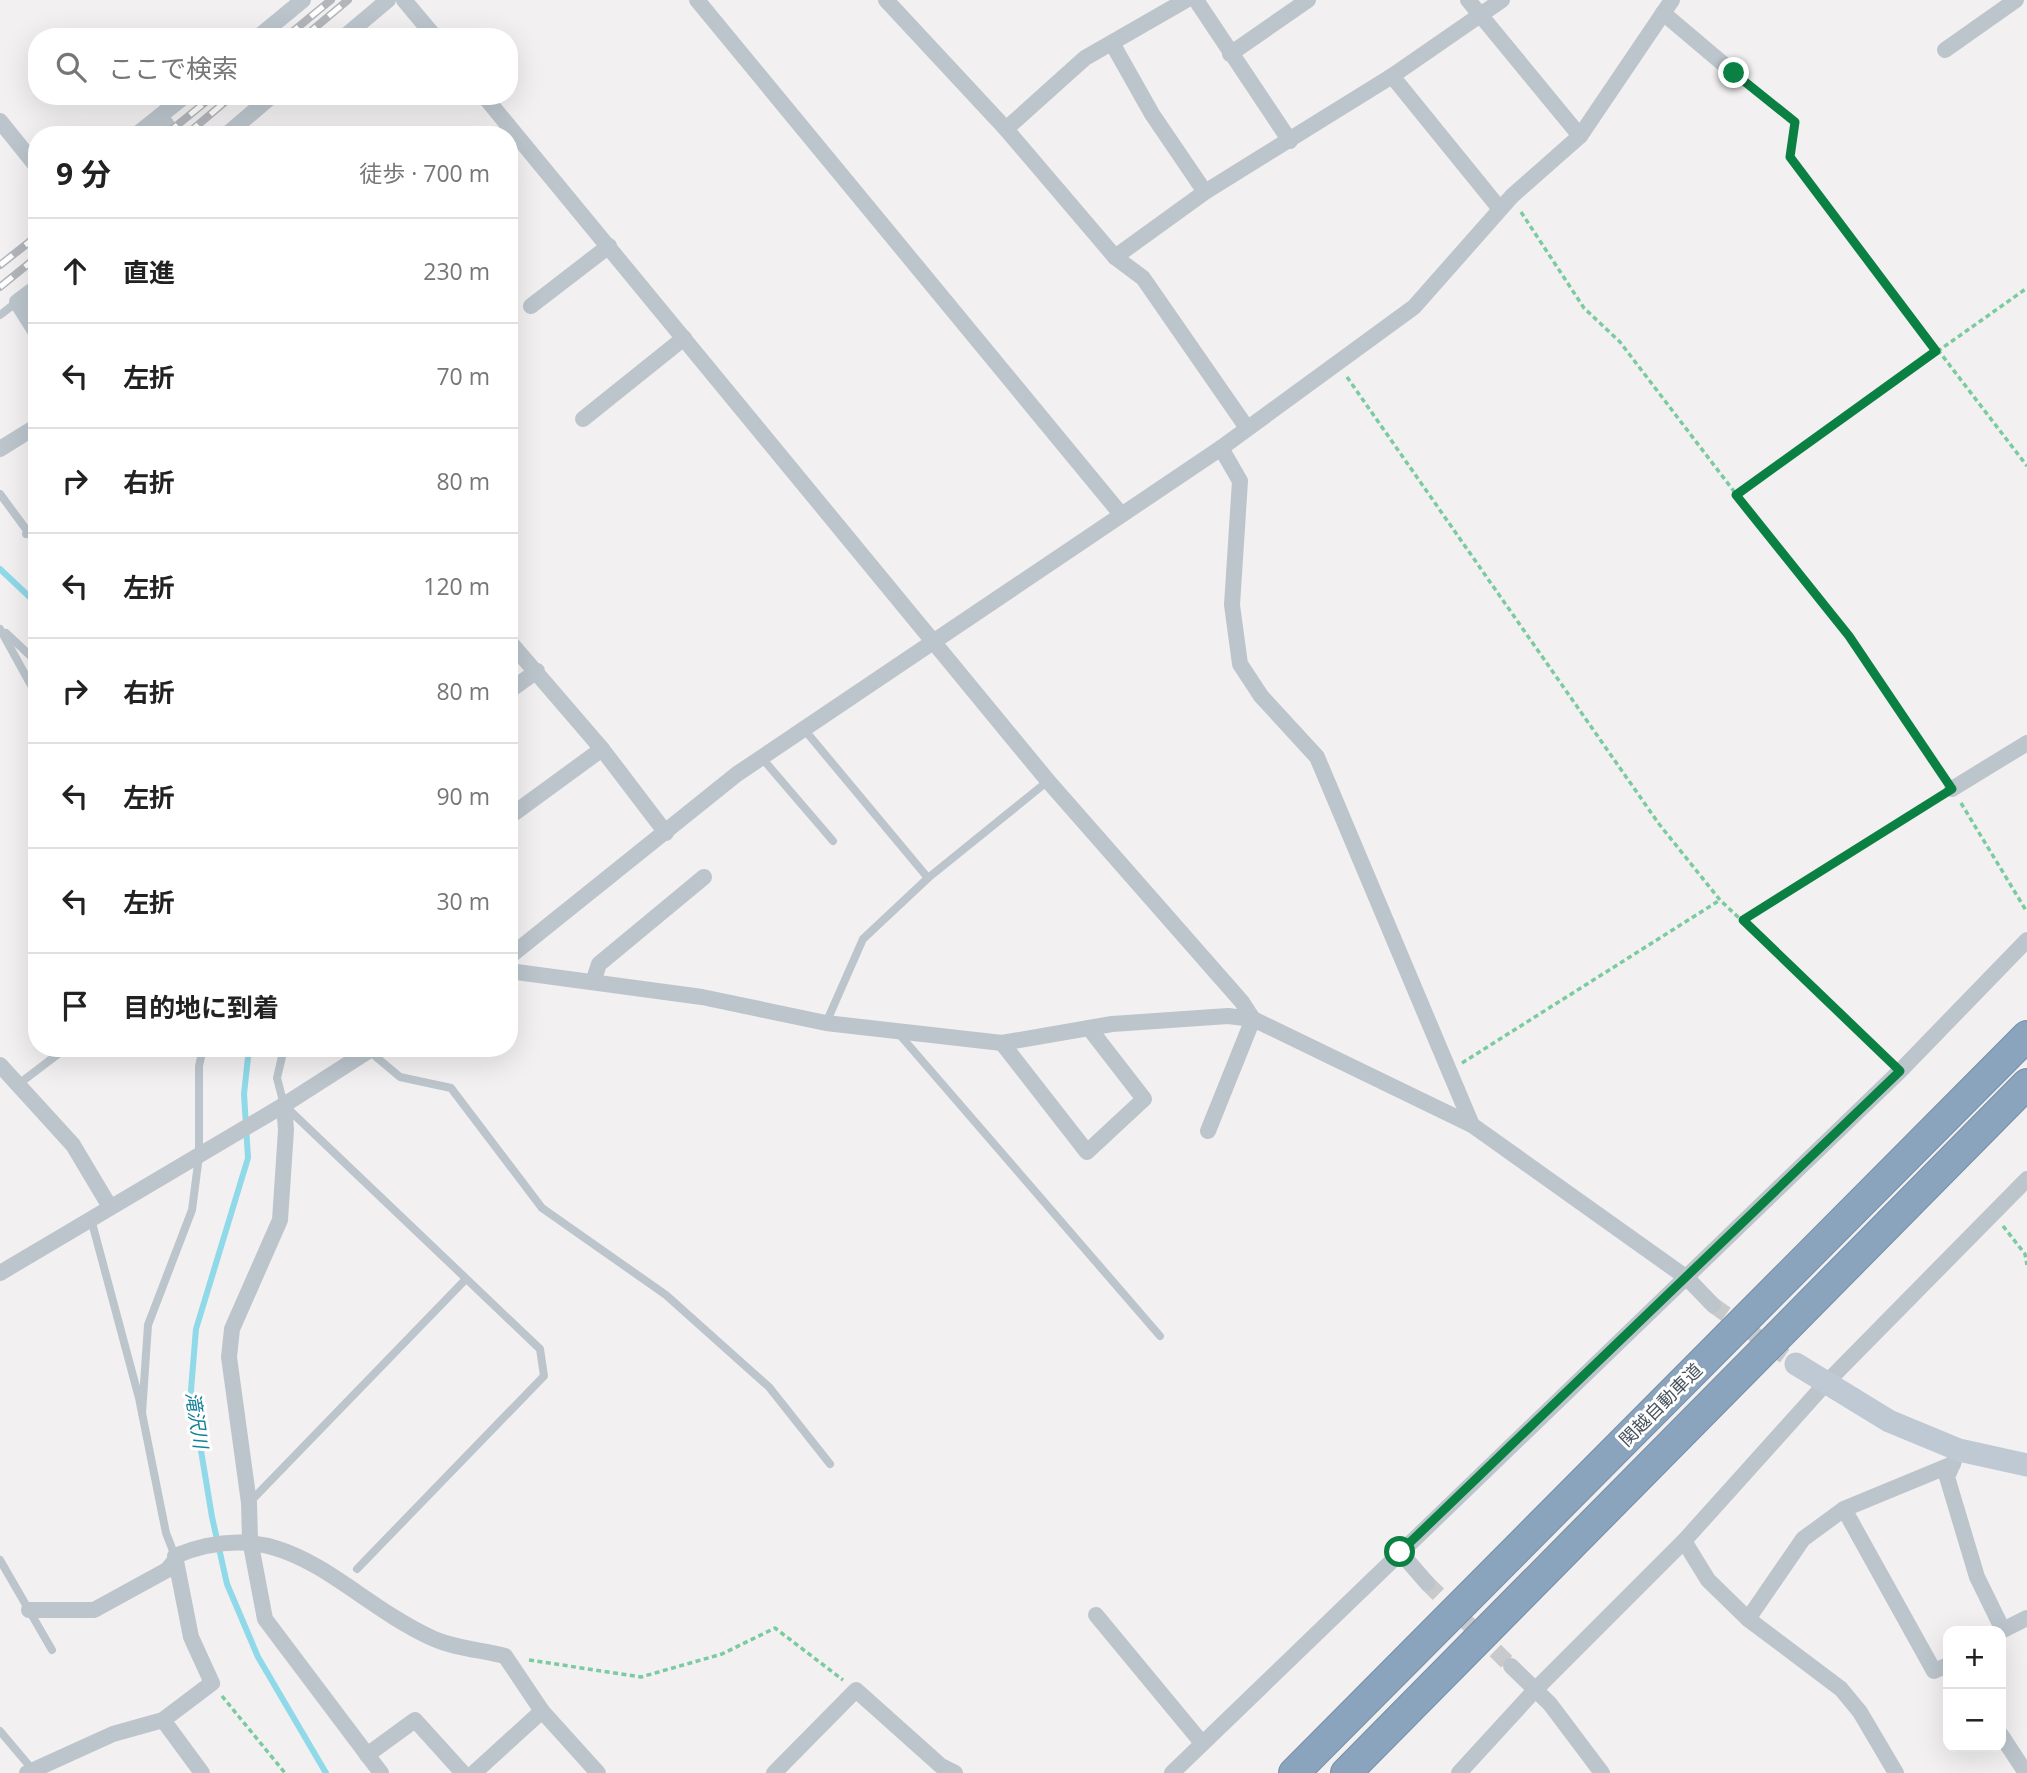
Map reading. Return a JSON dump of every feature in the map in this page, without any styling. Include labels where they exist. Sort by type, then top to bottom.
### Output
[{"type":"highway","name":"関越自動車道","points":[[1294,1773],[2027,1036]]},
{"type":"highway","name":"関越自動車道","points":[[1346,1773],[2027,1084]]},
{"type":"street","points":[[269,28],[303,0]]},
{"type":"street","points":[[355,28],[388,0]]},
{"type":"street","points":[[404,0],[427,28]]},
{"type":"street","points":[[697,0],[1120,513]]},
{"type":"street","points":[[886,0],[1006,129],[1115,257],[1143,278],[1247,428]]},
{"type":"street","points":[[1006,129],[1086,58],[1186,0]]},
{"type":"street","points":[[1196,0],[1290,141]]},
{"type":"street","points":[[1230,54],[1307,0]]},
{"type":"street","points":[[1468,0],[1580,136]]},
{"type":"street","points":[[1115,257],[1205,192],[1392,76],[1502,0]]},
{"type":"street","points":[[1945,50],[2015,0]]},
{"type":"street","points":[[518,950],[761,757],[1120,513],[1221,448],[1414,307],[1512,195],[1580,136],[1667,7],[1734,73]]},
{"type":"street","points":[[1112,43],[1152,114],[1205,192]]},
{"type":"street","points":[[1392,76],[1500,209]]},
{"type":"street","points":[[148,126],[174,105]]},
{"type":"street","points":[[237,126],[261,105]]},
{"type":"street","points":[[492,105],[509,126]]},
{"type":"street","points":[[160,117],[167,126]]},
{"type":"street","points":[[0,121],[28,156]]},
{"type":"street","points":[[518,137],[934,639],[1048,781],[1218,973],[1253,1019]]},
{"type":"street","points":[[531,306],[609,246]]},
{"type":"street","points":[[28,294],[17,302],[28,320]]},
{"type":"street","points":[[583,419],[684,338]]},
{"type":"street","points":[[0,449],[28,432]]},
{"type":"street","points":[[1221,448],[1240,481],[1232,606],[1240,664],[1261,696],[1317,757],[1472,1125]]},
{"type":"street","points":[[518,651],[602,749],[666,833]]},
{"type":"street","points":[[518,685],[537,671]]},
{"type":"street","points":[[1952,789],[2027,743]]},
{"type":"street","points":[[518,810],[602,749]]},
{"type":"street","points":[[593,982],[599,964],[704,877]]},
{"type":"street","points":[[1172,1773],[1900,1071],[2027,940]]},
{"type":"street","points":[[518,972],[702,997],[826,1023],[1002,1043],[1090,1028],[1228,1016],[1253,1019],[1472,1125],[1687,1278],[1713,1305]]},
{"type":"street","points":[[1208,1131],[1253,1019]]},
{"type":"street","points":[[1002,1043],[1087,1152],[1144,1099],[1090,1028]]},
{"type":"street","points":[[0,1273],[284,1105],[359,1057]]},
{"type":"street","points":[[0,1065],[16,1086],[72,1145],[110,1207]]},
{"type":"street","points":[[284,1105],[286,1130],[280,1220],[232,1329],[229,1357],[249,1503],[245,1541],[265,1619],[382,1773]]},
{"type":"street","points":[[1459,1773],[1535,1690],[1684,1541],[1826,1383],[2027,1179]]},
{"type":"street","points":[[1796,1364],[1889,1421],[1956,1457],[2027,1465]]},
{"type":"street","points":[[1748,1619],[1803,1539],[1844,1509],[1956,1457]]},
{"type":"street","points":[[1956,1457],[1947,1477],[1977,1577],[2003,1630],[2027,1618]]},
{"type":"street","points":[[1844,1509],[1934,1671],[1943,1667]]},
{"type":"street","points":[[29,1610],[93,1610],[167,1570],[175,1558],[197,1547],[245,1541],[296,1554],[382,1611],[435,1640],[505,1656],[542,1711],[598,1773]]},
{"type":"street","points":[[1684,1541],[1708,1580],[1748,1619],[1841,1689],[1860,1712],[1896,1773]]},
{"type":"street","points":[[1400,1552],[1427,1583]]},
{"type":"street","points":[[31,1772],[113,1734],[163,1720],[212,1683],[191,1637],[175,1558]]},
{"type":"street","points":[[1096,1615],[1202,1743]]},
{"type":"street","points":[[1511,1665],[1550,1704],[1602,1773]]},
{"type":"street","points":[[774,1773],[856,1690],[943,1771]]},
{"type":"street","points":[[474,1773],[542,1711]]},
{"type":"street","points":[[163,1720],[202,1773]]},
{"type":"street","points":[[367,1755],[415,1720],[463,1773]]},
{"type":"street","points":[[2006,1743],[2026,1773]]},
{"type":"lane","points":[[0,315],[17,302]]},
{"type":"lane","points":[[0,494],[26,534]]},
{"type":"lane","points":[[0,629],[28,654]]},
{"type":"lane","points":[[0,629],[28,680]]},
{"type":"lane","points":[[803,728],[928,878]]},
{"type":"lane","points":[[761,757],[833,841]]},
{"type":"lane","points":[[826,1023],[863,939],[928,878],[1048,781]]},
{"type":"lane","points":[[897,1031],[1160,1336]]},
{"type":"lane","points":[[16,1086],[54,1057]]},
{"type":"lane","points":[[142,1413],[148,1325],[192,1210],[199,1156],[198,1066],[200,1057]]},
{"type":"lane","points":[[282,1057],[277,1078],[284,1105],[540,1349],[544,1377],[358,1569]]},
{"type":"lane","points":[[379,1057],[400,1077],[451,1088],[542,1209],[666,1295],[769,1387],[830,1464]]},
{"type":"lane","points":[[91,1219],[142,1413],[166,1533],[175,1558]]},
{"type":"lane","points":[[249,1503],[466,1280]]},
{"type":"lane","points":[[0,1560],[52,1650]]},
{"type":"lane","points":[[0,1731],[31,1772]]},
{"type":"path","points":[[1734,73],[1795,122],[1790,157],[1936,351],[2027,466]]},
{"type":"path","points":[[1512,195],[1584,308],[1620,342],[1736,495],[1849,636],[1952,789],[2027,912]]},
{"type":"path","points":[[1736,495],[2027,288]]},
{"type":"path","points":[[1337,364],[1658,824],[1720,900],[1900,1071]]},
{"type":"path","points":[[1743,920],[1952,789]]},
{"type":"path","points":[[1449,1072],[1720,900]]},
{"type":"path","points":[[1993,1213],[2025,1254],[2027,1265]]},
{"type":"path","points":[[505,1656],[641,1677],[722,1654],[775,1628],[856,1690]]},
{"type":"path","points":[[212,1683],[285,1773]]},
{"type":"waterway","name":"滝沢川","points":[[0,569],[28,595]]},
{"type":"waterway","name":"滝沢川","points":[[248,1057],[244,1094],[248,1158],[196,1329],[191,1390],[212,1517],[227,1584],[258,1657],[326,1773]]},
{"type":"tunnel","points":[[1713,1305],[1796,1364]]},
{"type":"tunnel","points":[[1427,1583],[1511,1666]]},
{"type":"railway","points":[[297,28],[331,0]]},
{"type":"railway","points":[[315,28],[348,0]]},
{"type":"railway","points":[[176,126],[202,105]]},
{"type":"railway","points":[[197,126],[221,105]]},
{"type":"railway","points":[[0,265],[28,243]]},
{"type":"railway","points":[[0,287],[28,264]]},
{"type":"route","points":[[1400,1552],[1900,1071],[1743,920],[1952,789],[1849,636],[1736,495],[1936,351],[1790,157],[1795,122],[1734,73]]}]
